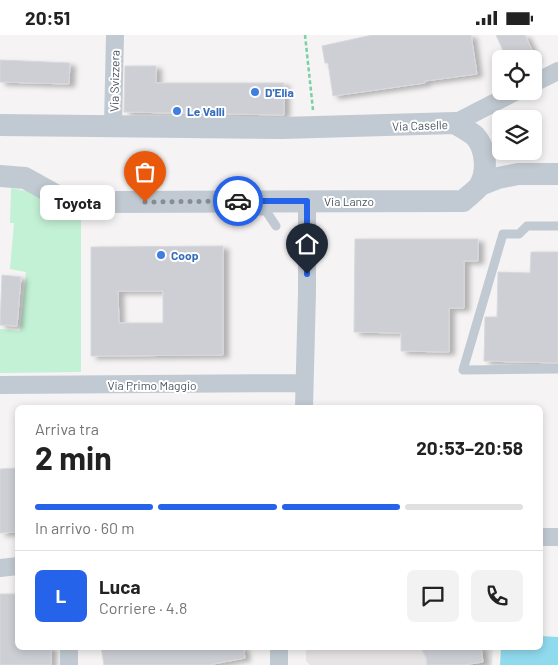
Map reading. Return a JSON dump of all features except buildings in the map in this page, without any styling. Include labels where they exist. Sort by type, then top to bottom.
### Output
[{"type":"street","name":"Via Svizzera","points":[[113,126],[115,35]]},
{"type":"street","points":[[542,79],[558,71]]},
{"type":"street","name":"Via Caselle","points":[[314,127],[455,123],[500,100]]},
{"type":"street","points":[[455,123],[475,137],[484,154],[499,165],[518,174]]},
{"type":"street","points":[[0,125],[314,127]]},
{"type":"street","points":[[480,185],[484,174],[484,154]]},
{"type":"street","points":[[480,185],[498,178],[518,174],[558,175]]},
{"type":"street","name":"Via Lanzo","points":[[0,176],[25,179],[61,197],[110,202],[234,208],[307,201],[463,201],[480,185]]},
{"type":"street","points":[[304,405],[307,201]]},
{"type":"street","name":"Via Primo Maggio","points":[[0,385],[304,383]]},
{"type":"street","points":[[543,537],[558,537]]},
{"type":"street","points":[[0,567],[15,566]]},
{"type":"street","points":[[69,650],[69,665]]},
{"type":"street","points":[[279,650],[279,665]]},
{"type":"lane","points":[[234,208],[266,211],[276,226]]},
{"type":"lane","points":[[558,226],[527,226],[519,234],[503,235],[463,370],[558,369]]},
{"type":"path","points":[[305,35],[314,127]]},
{"type":"shaded area","points":[[306,650],[493,650],[492,665],[310,665],[306,661]]},
{"type":"green space","points":[[11,188],[31,192],[56,208],[81,207],[81,372],[0,373],[0,329],[20,331],[26,272],[10,269],[14,223],[10,223]]},
{"type":"water","points":[[543,636],[558,637],[558,665],[500,665],[501,650],[543,650]]},
{"type":"way so far","points":[[145,202],[238,201]]},
{"type":"place","name":"D'Elia","points":[[255,92]]},
{"type":"place","name":"Le Valli","points":[[177,111]]},
{"type":"place","name":"Toyota","points":[[145,202]]},
{"type":"place","name":"Coop","points":[[161,255]]},
{"type":"route","points":[[238,201],[307,201],[307,274]]}]
